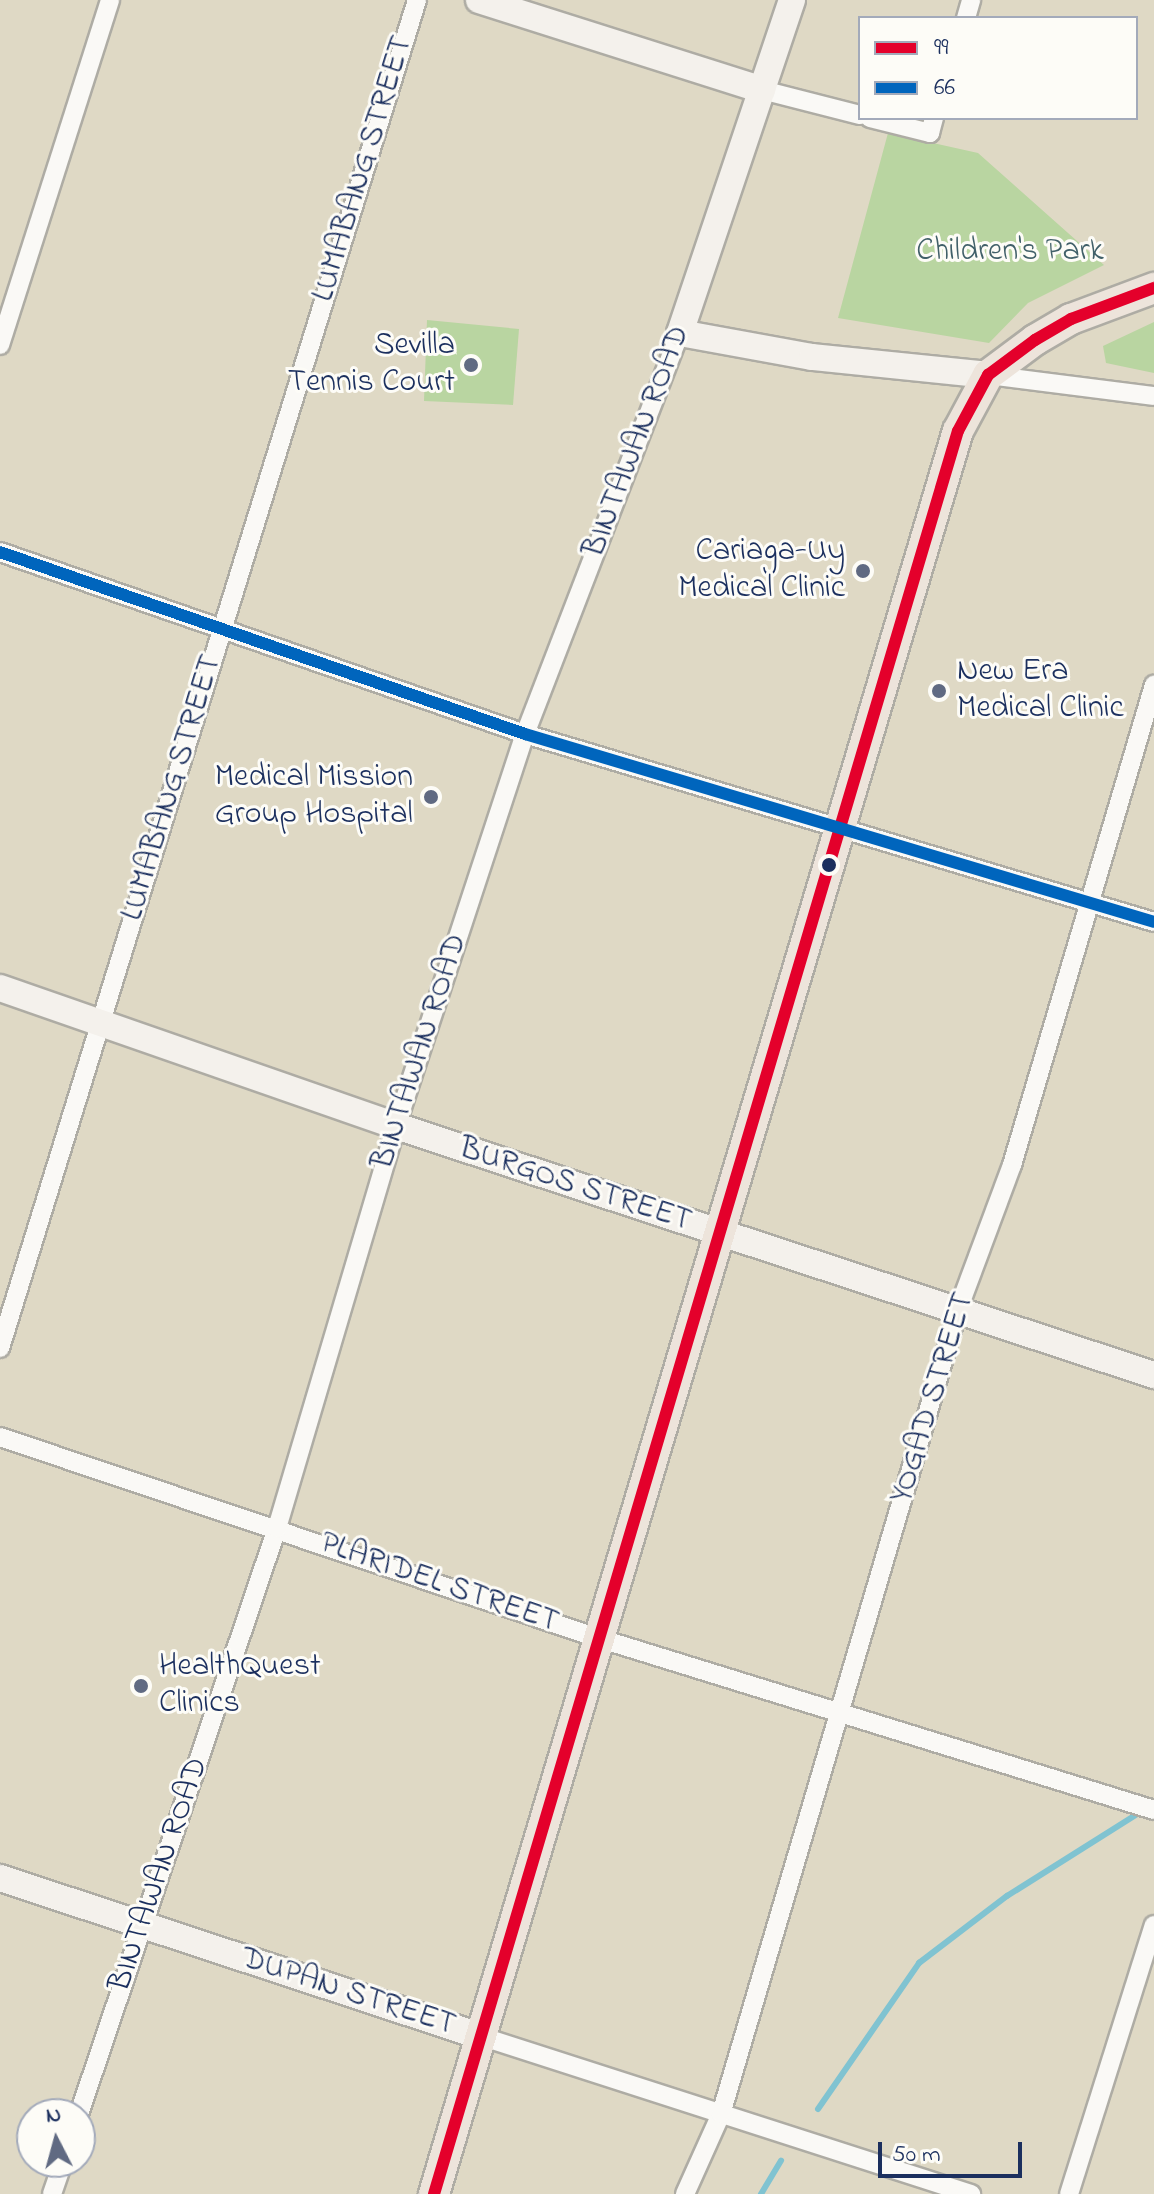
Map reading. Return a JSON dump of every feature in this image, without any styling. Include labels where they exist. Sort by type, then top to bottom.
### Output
[{"type":"main road","points":[[434,2194],[958,431],[988,375],[1071,319],[1154,288]]},
{"type":"street","points":[[0,345],[110,0]]},
{"type":"street","name":"LUMABANG STREET","points":[[0,1348],[417,0]]},
{"type":"street","points":[[479,0],[762,90],[858,114]]},
{"type":"street","name":"BINTAWAN ROAD","points":[[84,2098],[277,1528],[396,1126],[525,734],[680,333],[792,0]]},
{"type":"street","points":[[886,120],[932,126]]},
{"type":"street","points":[[680,333],[812,357],[1154,396]]},
{"type":"street","points":[[0,552],[223,626],[525,734],[1154,922]]},
{"type":"street","name":"YOGAD STREET","points":[[685,2194],[721,2114],[843,1714],[958,1310],[1012,1165],[1154,685]]},
{"type":"street","name":"BURGOS STREET","points":[[0,988],[396,1126],[1154,1375]]},
{"type":"street","name":"PLARIDEL STREET","points":[[0,1437],[598,1638],[1154,1810]]},
{"type":"street","name":"DUPAN STREET","points":[[0,1878],[721,2114],[943,2190],[971,2194]]},
{"type":"street","points":[[1069,2194],[1154,1925]]},
{"type":"green space","name":"Children's Park","points":[[888,133],[978,153],[1104,265],[1028,303],[989,343],[838,318]]},
{"type":"green space","name":"Sevilla Tennis Court","points":[[427,320],[519,329],[513,405],[424,401]]},
{"type":"green space","points":[[1154,322],[1154,373],[1106,363],[1103,346]]},
{"type":"waterway","points":[[818,2109],[919,1963],[1007,1896],[1142,1811]]},
{"type":"waterway","points":[[761,2194],[781,2161]]},
{"type":"transit line","name":"99","points":[[434,2194],[958,431],[988,375],[1035,340],[1071,319],[1154,288]]},
{"type":"transit line","name":"66","points":[[0,552],[525,734],[1154,922]]},
{"type":"place","name":"Sevilla Tennis Court","points":[[471,365]]},
{"type":"place","name":"Cariaga-Uy Medical Clinic","points":[[863,571]]},
{"type":"place","name":"New Era Medical Clinic","points":[[939,691]]},
{"type":"place","name":"Medical Mission Group Hospital","points":[[431,797]]},
{"type":"place","name":"HealthQuest Clinics","points":[[141,1686]]}]
